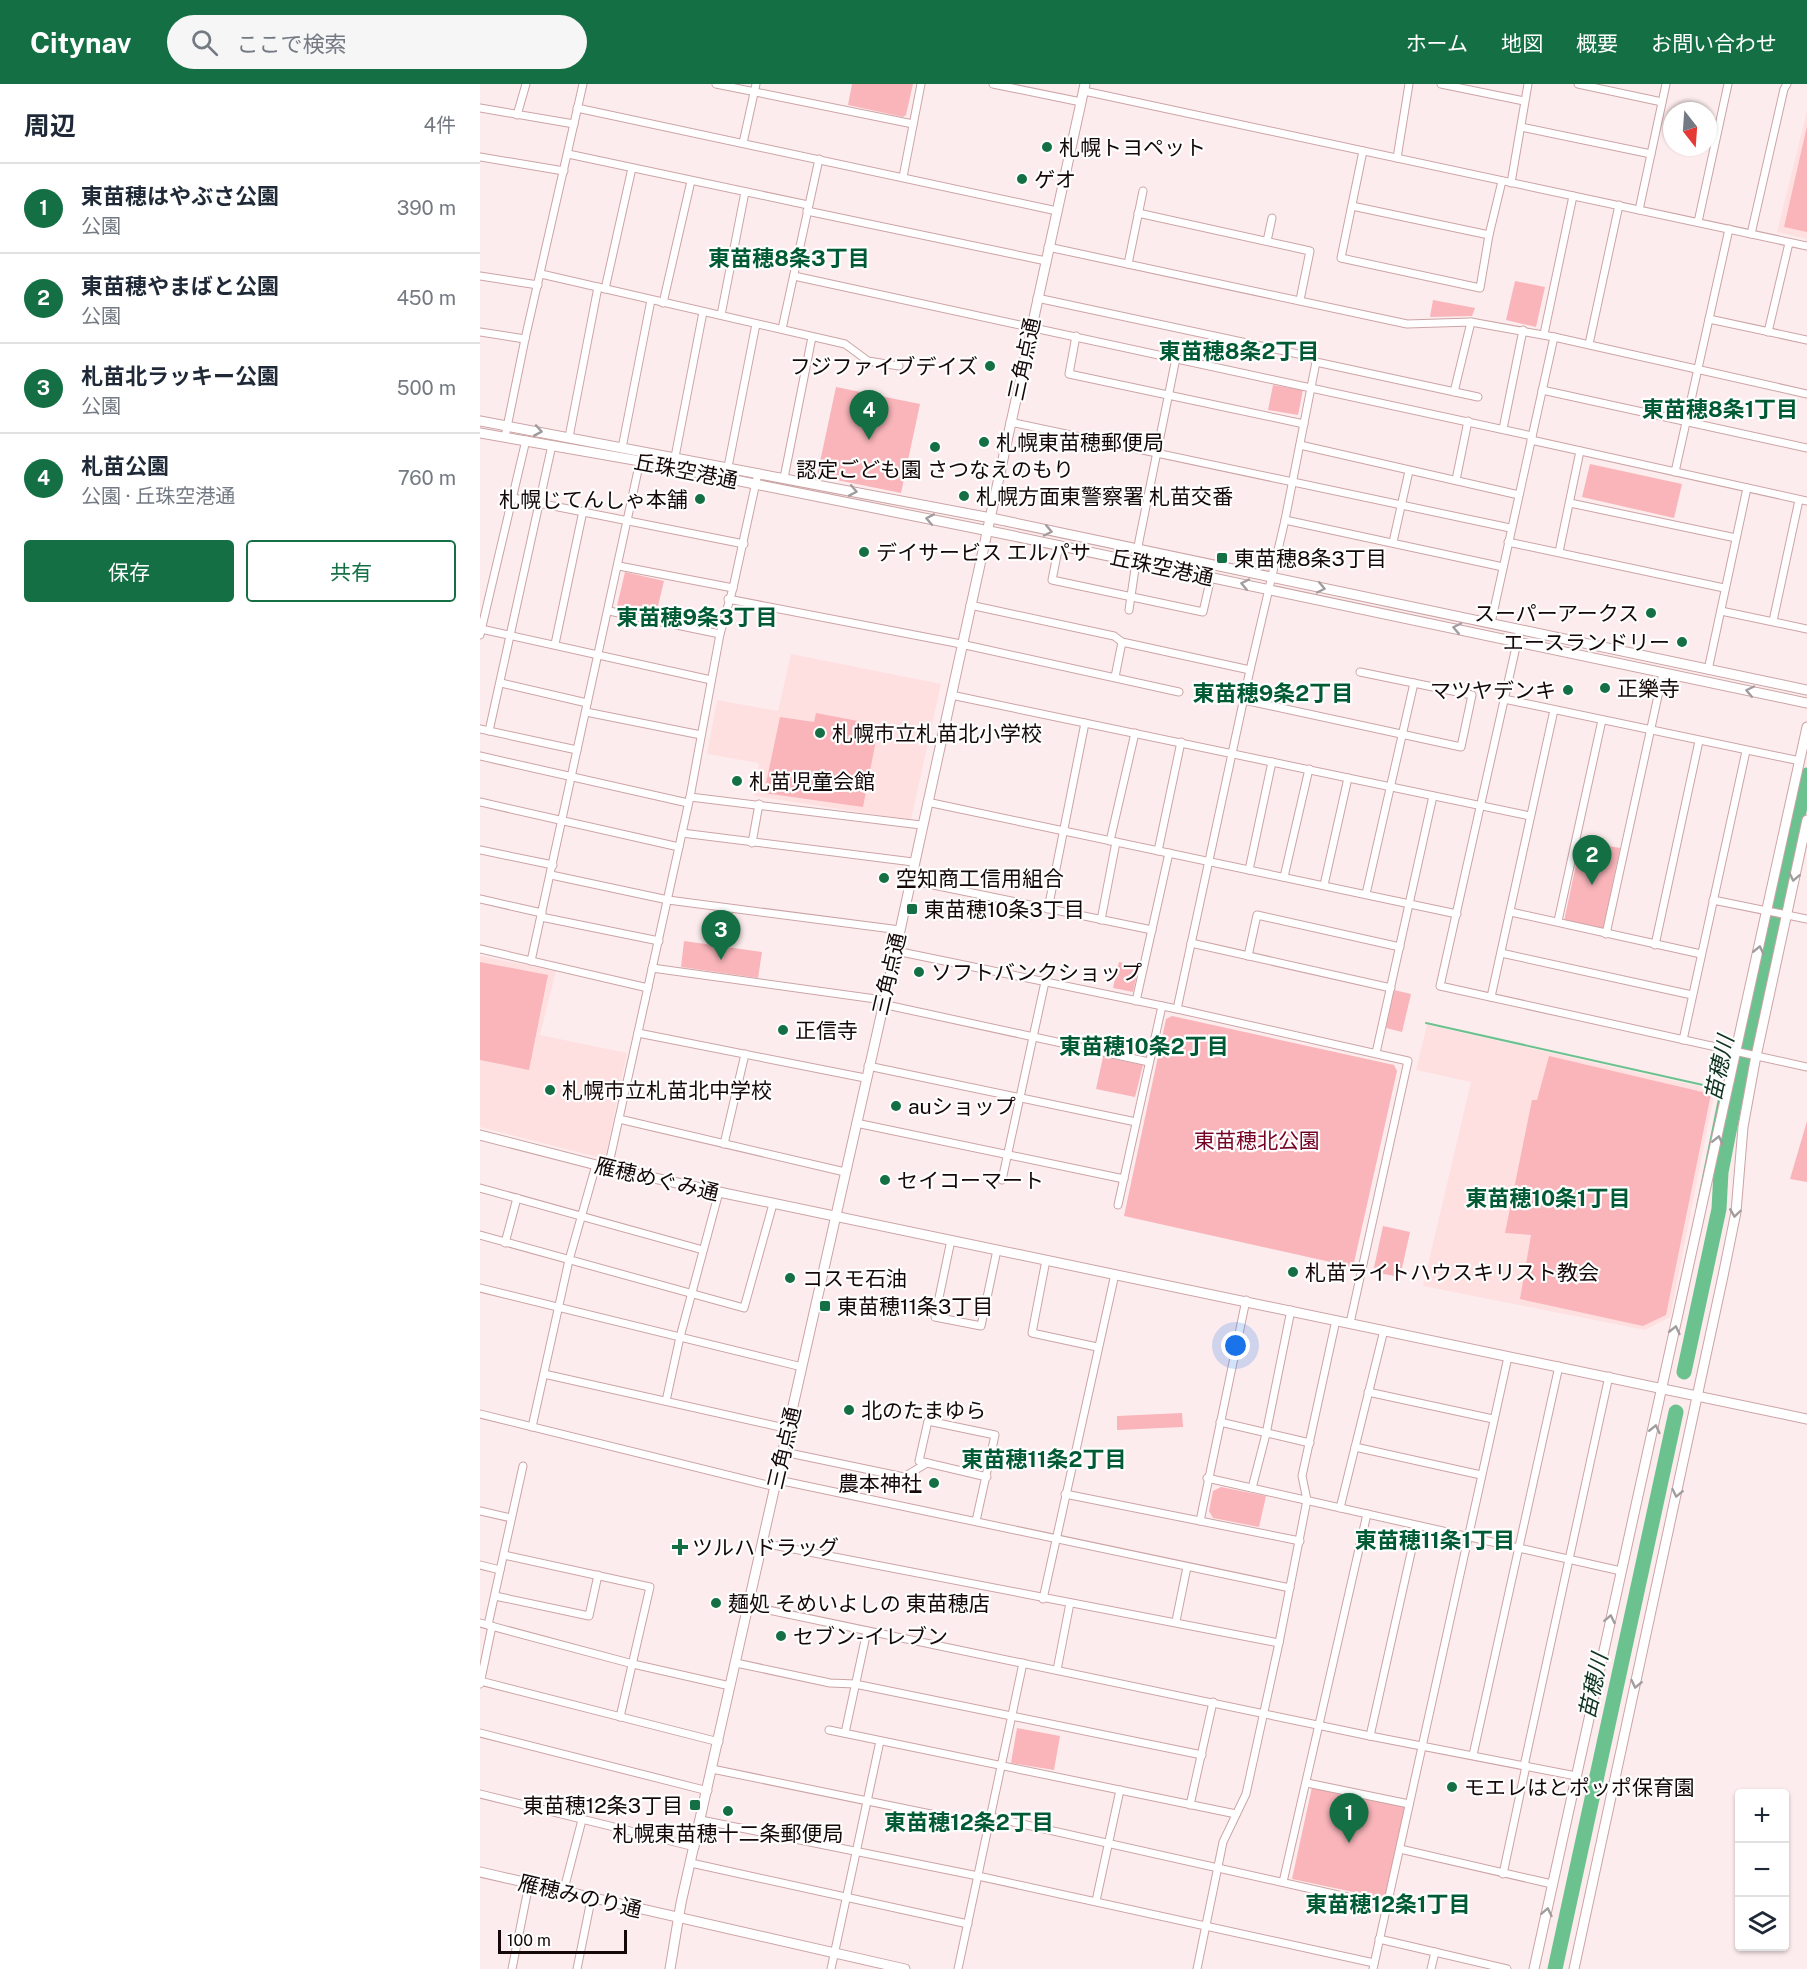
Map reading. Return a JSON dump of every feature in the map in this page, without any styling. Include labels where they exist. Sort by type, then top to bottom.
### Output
[{"type":"street","points":[[517,115],[526,84]]},
{"type":"street","points":[[505,437],[525,339],[584,84]]},
{"type":"street","points":[[716,84],[755,88],[913,124]]},
{"type":"street","points":[[903,177],[921,84]]},
{"type":"street","points":[[993,84],[1081,102]]},
{"type":"street","points":[[1397,158],[1409,84]]},
{"type":"street","points":[[1441,84],[1524,101]]},
{"type":"street","points":[[1511,183],[1528,84]]},
{"type":"street","points":[[1578,84],[1662,102]]},
{"type":"street","points":[[1640,210],[1666,84]]},
{"type":"street","points":[[1698,222],[1728,84]]},
{"type":"street","points":[[1751,234],[1787,84]]},
{"type":"street","points":[[744,143],[755,88]]},
{"type":"street","points":[[1084,88],[1363,151],[1807,246]]},
{"type":"street","name":"三角点通","points":[[670,1969],[694,1847],[784,1452],[865,1078],[896,951],[909,880],[991,519],[1010,422],[1084,88]]},
{"type":"street","points":[[480,108],[574,124]]},
{"type":"street","points":[[578,108],[1057,211]]},
{"type":"street","points":[[1521,127],[1651,154]]},
{"type":"street","points":[[1363,151],[1341,258],[1480,288],[1489,235],[1502,181]]},
{"type":"street","points":[[568,154],[1046,261]]},
{"type":"street","points":[[480,157],[564,171]]},
{"type":"street","points":[[782,329],[819,159]]},
{"type":"street","points":[[569,437],[602,288],[632,168]]},
{"type":"street","points":[[663,303],[691,181]]},
{"type":"street","points":[[1128,264],[1143,191]]},
{"type":"street","points":[[721,315],[745,192]]},
{"type":"street","points":[[1544,334],[1573,196]]},
{"type":"street","points":[[1589,345],[1619,205]]},
{"type":"street","points":[[1352,206],[1489,235]]},
{"type":"street","points":[[1138,213],[1310,251],[1300,300]]},
{"type":"street","points":[[1267,241],[1272,218]]},
{"type":"street","points":[[1675,472],[1729,229]]},
{"type":"street","points":[[1768,332],[1789,243]]},
{"type":"street","points":[[1048,247],[1407,324],[1471,322],[1544,334],[1807,394]]},
{"type":"street","points":[[541,274],[845,344],[868,361],[899,366]]},
{"type":"street","points":[[480,276],[538,285]]},
{"type":"street","points":[[794,276],[1468,421],[1580,451],[1803,501],[1773,621]]},
{"type":"street","points":[[1037,298],[1312,357],[1316,362],[1478,397]]},
{"type":"street","points":[[622,448],[651,300]]},
{"type":"street","points":[[675,457],[703,312]]},
{"type":"street","points":[[1709,319],[1807,340]]},
{"type":"street","points":[[1454,392],[1471,322]]},
{"type":"street","points":[[728,467],[756,324]]},
{"type":"street","points":[[1503,429],[1523,330]]},
{"type":"street","points":[[480,332],[525,339]]},
{"type":"street","points":[[1076,336],[1069,374],[1304,424]]},
{"type":"street","points":[[784,478],[812,337]]},
{"type":"street","points":[[1491,623],[1510,528],[1554,337]]},
{"type":"street","points":[[1129,610],[1176,358]]},
{"type":"street","points":[[1177,1008],[1285,520],[1316,362]]},
{"type":"street","points":[[1542,390],[1807,448]]},
{"type":"street","name":"丘珠空港通","points":[[480,421],[991,519],[1807,690]]},
{"type":"street","points":[[1456,480],[1468,421]]},
{"type":"street","points":[[1010,422],[1510,528]]},
{"type":"street","name":"丘珠空港通","points":[[480,433],[640,461],[988,530],[1518,640],[1807,703]]},
{"type":"street","points":[[526,440],[481,632],[555,644],[711,680]]},
{"type":"street","points":[[489,731],[552,445]]},
{"type":"street","points":[[1300,445],[1519,495]]},
{"type":"street","points":[[1559,552],[1580,451]]},
{"type":"street","points":[[531,961],[619,566],[640,461]]},
{"type":"street","points":[[1393,542],[1409,471]]},
{"type":"street","points":[[608,1168],[689,800],[720,634],[744,544],[758,473]]},
{"type":"street","points":[[1708,670],[1747,488]]},
{"type":"street","points":[[513,498],[744,544]]},
{"type":"street","points":[[1570,503],[1736,538]]},
{"type":"street","points":[[555,644],[583,511]]},
{"type":"street","points":[[1285,520],[1503,567]]},
{"type":"street","points":[[1508,542],[1724,588]]},
{"type":"street","points":[[1059,545],[1052,580],[1203,612],[1211,577]]},
{"type":"street","points":[[619,566],[733,588]]},
{"type":"street","points":[[728,599],[961,644],[1179,692]]},
{"type":"street","points":[[970,605],[1114,636],[1122,642],[1250,670]]},
{"type":"street","points":[[1721,610],[1807,629]]},
{"type":"street","points":[[609,611],[720,634]]},
{"type":"street","points":[[1520,629],[1440,986],[1807,1067]]},
{"type":"street","points":[[1115,677],[1122,642]]},
{"type":"street","points":[[1244,700],[1461,747],[1472,694],[1360,672]]},
{"type":"street","points":[[1606,934],[1663,673]]},
{"type":"street","points":[[501,683],[587,703]]},
{"type":"street","points":[[1366,894],[1414,683]]},
{"type":"street","points":[[951,695],[1530,816]]},
{"type":"street","points":[[1504,699],[1800,761]]},
{"type":"street","points":[[1491,997],[1554,710]]},
{"type":"street","points":[[586,712],[701,735]]},
{"type":"street","points":[[1558,921],[1602,720]]},
{"type":"street","points":[[1047,909],[1085,723]]},
{"type":"street","points":[[1534,1969],[1621,1571],[1770,912],[1807,727]]},
{"type":"street","points":[[480,729],[577,750]]},
{"type":"street","points":[[1101,920],[1113,841],[1135,733]]},
{"type":"street","points":[[1655,945],[1699,741]]},
{"type":"street","points":[[1158,851],[1181,742]]},
{"type":"street","points":[[1683,1040],[1746,751]]},
{"type":"street","points":[[480,756],[689,800],[759,804],[921,825]]},
{"type":"street","points":[[1249,870],[1272,762]]},
{"type":"street","points":[[1284,877],[1309,769]]},
{"type":"street","points":[[1324,885],[1348,778]]},
{"type":"street","points":[[1376,1053],[1433,796]]},
{"type":"street","points":[[480,802],[679,847]]},
{"type":"street","points":[[927,802],[1457,914]]},
{"type":"street","points":[[752,843],[759,804]]},
{"type":"street","points":[[1574,1969],[1691,1431],[1696,1394],[1736,1212],[1743,1127],[1755,1055],[1784,914],[1807,820]]},
{"type":"street","points":[[682,833],[913,862]]},
{"type":"street","points":[[480,850],[553,866]]},
{"type":"street","points":[[1136,1001],[1169,853]]},
{"type":"street","points":[[551,874],[668,900],[900,930]]},
{"type":"street","points":[[909,880],[1152,930]]},
{"type":"street","points":[[480,899],[658,941]]},
{"type":"street","points":[[1713,900],[1807,919]]},
{"type":"street","points":[[1510,912],[1701,954]]},
{"type":"street","points":[[1248,956],[1257,915],[1400,947]]},
{"type":"street","points":[[1191,943],[1391,988]]},
{"type":"street","points":[[480,949],[648,988]]},
{"type":"street","points":[[896,951],[1177,1008],[1408,1061],[1350,1323]]},
{"type":"street","points":[[1501,953],[1692,995]]},
{"type":"street","points":[[652,968],[883,1002],[1149,1062]]},
{"type":"street","points":[[1002,1180],[1044,982]]},
{"type":"street","points":[[1118,1204],[1162,1005]]},
{"type":"street","points":[[638,1033],[865,1078]]},
{"type":"street","points":[[723,1144],[746,1054]]},
{"type":"street","points":[[868,1066],[1136,1122]]},
{"type":"street","points":[[619,1119],[845,1172]]},
{"type":"street","points":[[856,1123],[1124,1179]]},
{"type":"street","name":"雁穂めぐみ通","points":[[480,1135],[608,1168],[773,1204],[1246,1300],[1807,1419]]},
{"type":"street","points":[[532,1427],[569,1260],[596,1165]]},
{"type":"street","points":[[480,1188],[703,1250]]},
{"type":"street","points":[[666,1401],[680,1337],[719,1192]]},
{"type":"street","points":[[505,1243],[517,1198]]},
{"type":"street","points":[[480,1235],[744,1308],[773,1204]]},
{"type":"street","points":[[951,1240],[935,1317],[981,1326],[997,1250]]},
{"type":"street","points":[[1046,1260],[1032,1333],[1097,1347]]},
{"type":"street","points":[[1043,1599],[1115,1274]]},
{"type":"street","points":[[480,1288],[802,1367]]},
{"type":"street","points":[[1200,1521],[1207,1478],[1246,1300]]},
{"type":"street","points":[[1252,1488],[1266,1434],[1291,1310]]},
{"type":"street","points":[[1197,1969],[1224,1842],[1246,1794],[1279,1643],[1307,1500],[1302,1476],[1336,1320]]},
{"type":"street","points":[[1340,1508],[1383,1330]]},
{"type":"street","points":[[701,1820],[1096,1901],[1374,1966],[1492,1419],[1508,1357]]},
{"type":"street","points":[[1473,1755],[1559,1366]]},
{"type":"street","points":[[544,1374],[789,1429]]},
{"type":"street","points":[[1503,1874],[1609,1376]]},
{"type":"street","points":[[1368,1392],[1492,1419]]},
{"type":"street","points":[[480,1424],[481,1415],[777,1483],[1056,1537],[1290,1588]]},
{"type":"street","points":[[976,1521],[987,1477],[994,1436],[928,1421],[919,1461],[987,1477]]},
{"type":"street","points":[[1220,1422],[1310,1443]]},
{"type":"street","points":[[1355,1447],[1481,1475]]},
{"type":"street","points":[[784,1452],[904,1477],[927,1463]]},
{"type":"street","points":[[523,1466],[500,1570],[480,1682],[719,1742]]},
{"type":"street","points":[[1207,1478],[1621,1571]]},
{"type":"street","points":[[1065,1494],[1300,1541]]},
{"type":"street","points":[[480,1511],[511,1518]]},
{"type":"street","points":[[1283,1882],[1367,1514]]},
{"type":"street","points":[[1371,1737],[1417,1526]]},
{"type":"street","points":[[762,1544],[1279,1643]]},
{"type":"street","points":[[504,1555],[651,1587],[620,1717]]},
{"type":"street","points":[[480,1565],[500,1570]]},
{"type":"street","points":[[1176,1622],[1187,1567]]},
{"type":"street","points":[[495,1596],[589,1616],[598,1575]]},
{"type":"street","points":[[1057,1670],[1070,1603]]},
{"type":"street","points":[[748,1606],[1264,1712],[1371,1737],[1576,1776]]},
{"type":"street","points":[[480,1623],[633,1664],[730,1686]]},
{"type":"street","points":[[845,1733],[867,1631]]},
{"type":"street","points":[[736,1663],[830,1683],[855,1684],[1202,1755]]},
{"type":"street","points":[[958,1969],[1023,1663]]},
{"type":"street","points":[[1190,1805],[1213,1702]]},
{"type":"street","points":[[829,1730],[1236,1814]]},
{"type":"street","points":[[480,1733],[708,1791]]},
{"type":"street","points":[[831,1969],[880,1741]]},
{"type":"street","points":[[712,1769],[989,1826]]},
{"type":"street","points":[[1307,1783],[1409,1804]]},
{"type":"street","points":[[1096,1901],[1120,1790]]},
{"type":"street","points":[[480,1794],[694,1847]]},
{"type":"street","points":[[991,1816],[1109,1845],[1388,1906]]},
{"type":"street","points":[[563,1893],[582,1820]]},
{"type":"street","points":[[1400,1849],[1552,1884]]},
{"type":"street","points":[[691,1863],[968,1924]]},
{"type":"street","name":"雁穂みのり通","points":[[480,1872],[591,1900],[834,1953],[883,1967],[905,1969]]},
{"type":"street","points":[[512,1969],[529,1884]]},
{"type":"street","points":[[577,1969],[591,1900]]},
{"type":"street","points":[[1379,1939],[1507,1969]]},
{"type":"street","points":[[1431,1969],[1435,1952]]},
{"type":"shaded area","points":[[1807,111],[1807,239],[1777,232]]},
{"type":"shaded area","name":"札幌市立札苗北小学校","points":[[791,654],[941,684],[911,820],[754,796],[759,763],[707,754],[717,700],[778,711]]},
{"type":"shaded area","name":"札幌市立札苗北中学校","points":[[480,956],[556,971],[540,1035],[627,1053],[605,1159],[480,1127]]},
{"type":"shaded area","points":[[1427,1025],[1715,1090],[1670,1317],[1645,1330],[1423,1286],[1471,1082],[1416,1070]]},
{"type":"green space","points":[[852,84],[913,84],[906,115],[903,117],[848,105]]},
{"type":"green space","points":[[1807,126],[1807,232],[1784,227]]},
{"type":"green space","points":[[1515,281],[1545,287],[1536,327],[1506,320]]},
{"type":"green space","points":[[1433,300],[1475,308],[1472,316],[1430,317]]},
{"type":"green space","points":[[1273,385],[1303,390],[1298,415],[1268,410]]},
{"type":"green space","points":[[836,387],[920,404],[901,493],[817,476]]},
{"type":"green space","points":[[1590,464],[1682,484],[1674,518],[1582,497]]},
{"type":"green space","points":[[625,572],[664,581],[656,614],[617,606]]},
{"type":"green space","points":[[816,713],[879,725],[863,807],[764,793],[780,717],[814,722]]},
{"type":"green space","points":[[1581,841],[1620,848],[1603,929],[1564,921]]},
{"type":"green space","points":[[684,941],[762,952],[758,978],[681,967]]},
{"type":"green space","points":[[480,962],[548,975],[529,1070],[480,1060]]},
{"type":"green space","points":[[1119,962],[1139,966],[1133,992],[1113,988]]},
{"type":"green space","points":[[1394,990],[1411,994],[1402,1032],[1386,1028]]},
{"type":"green space","name":"東苗穂北公園","points":[[1172,1016],[1394,1065],[1397,1071],[1353,1267],[1124,1216],[1166,1019]]},
{"type":"green space","points":[[1549,1056],[1711,1094],[1666,1315],[1643,1326],[1520,1299],[1531,1235],[1505,1233],[1532,1100],[1537,1100]]},
{"type":"green space","points":[[1103,1057],[1143,1065],[1135,1097],[1096,1089]]},
{"type":"green space","points":[[1807,1121],[1807,1182],[1790,1179]]},
{"type":"green space","points":[[1383,1226],[1410,1232],[1400,1277],[1373,1272]]},
{"type":"green space","points":[[1182,1413],[1183,1427],[1117,1430],[1117,1416]]},
{"type":"green space","points":[[1221,1487],[1266,1496],[1259,1527],[1213,1518],[1209,1511],[1213,1491]]},
{"type":"green space","points":[[1017,1728],[1060,1736],[1054,1770],[1011,1763]]},
{"type":"green space","points":[[1312,1787],[1406,1807],[1386,1899],[1292,1879]]},
{"type":"waterway","name":"苗穂川","points":[[1684,1372],[1719,1209],[1721,1172],[1736,1096],[1807,775]]},
{"type":"waterway","points":[[1426,1023],[1721,1089],[1697,1207]]},
{"type":"waterway","name":"苗穂川","points":[[1555,1969],[1676,1412]]},
{"type":"place","name":"札幌トヨペット","points":[[1047,147]]},
{"type":"place","name":"ゲオ","points":[[1022,179]]},
{"type":"place","name":"フジファイブデイズ","points":[[990,366]]},
{"type":"place","name":"札苗公園","points":[[869,440]]},
{"type":"place","name":"札幌東苗穂郵便局","points":[[984,442]]},
{"type":"place","name":"認定ごども園 さつなえのもり","points":[[935,447]]},
{"type":"place","name":"札幌方面東警察署 札苗交番","points":[[964,496]]},
{"type":"place","name":"札幌じてんしゃ本舗","points":[[700,499]]},
{"type":"place","name":"デイサービス エルパサ","points":[[864,552]]},
{"type":"place","name":"東苗穂8条3丁目","points":[[1222,558]]},
{"type":"place","name":"スーパーアークス","points":[[1651,613]]},
{"type":"place","name":"エースランドリー","points":[[1682,642]]},
{"type":"place","name":"正樂寺","points":[[1605,688]]},
{"type":"place","name":"マツヤデンキ","points":[[1568,690]]},
{"type":"place","name":"札幌市立札苗北小学校","points":[[820,733]]},
{"type":"place","name":"札苗児童会館","points":[[737,781]]},
{"type":"place","name":"空知商工信用組合","points":[[884,878]]},
{"type":"place","name":"東苗穂やまばと公園","points":[[1592,885]]},
{"type":"place","name":"東苗穂10条3丁目","points":[[912,909]]},
{"type":"place","name":"札苗北ラッキー公園","points":[[721,960]]},
{"type":"place","name":"ソフトバンクショップ","points":[[919,972]]},
{"type":"place","name":"正信寺","points":[[783,1030]]},
{"type":"place","name":"札幌市立札苗北中学校","points":[[550,1090]]},
{"type":"place","name":"auショップ","points":[[896,1106]]},
{"type":"place","name":"セイコーマート","points":[[885,1180]]},
{"type":"place","name":"札苗ライトハウスキリスト教会","points":[[1293,1272]]},
{"type":"place","name":"コスモ石油","points":[[790,1278]]},
{"type":"place","name":"東苗穂11条3丁目","points":[[825,1306]]},
{"type":"place","name":"北のたまゆら","points":[[849,1410]]},
{"type":"place","name":"農本神社","points":[[934,1483]]},
{"type":"place","name":"ツルハドラッグ","points":[[680,1547]]},
{"type":"place","name":"麺処 そめいよしの 東苗穂店","points":[[716,1603]]},
{"type":"place","name":"セブン-イレブン","points":[[781,1636]]},
{"type":"place","name":"モエレはとポッポ保育園","points":[[1452,1787]]},
{"type":"place","name":"東苗穂12条3丁目","points":[[695,1805]]},
{"type":"place","name":"札幌東苗穂十二条郵便局","points":[[728,1811]]},
{"type":"place","name":"東苗穂はやぶさ公園","points":[[1349,1843]]},
{"type":"district","name":"東苗穂8条3丁目","points":[[789,258]]},
{"type":"district","name":"東苗穂8条2丁目","points":[[1239,351]]},
{"type":"district","name":"東苗穂8条1丁目","points":[[1720,409]]},
{"type":"district","name":"東苗穂9条3丁目","points":[[697,617]]},
{"type":"district","name":"東苗穂9条2丁目","points":[[1273,693]]},
{"type":"district","name":"東苗穂10条2丁目","points":[[1144,1046]]},
{"type":"district","name":"東苗穂10条1丁目","points":[[1548,1198]]},
{"type":"district","name":"東苗穂11条2丁目","points":[[1044,1459]]},
{"type":"district","name":"東苗穂11条1丁目","points":[[1435,1540]]},
{"type":"district","name":"東苗穂12条2丁目","points":[[969,1822]]},
{"type":"district","name":"東苗穂12条1丁目","points":[[1388,1904]]}]
